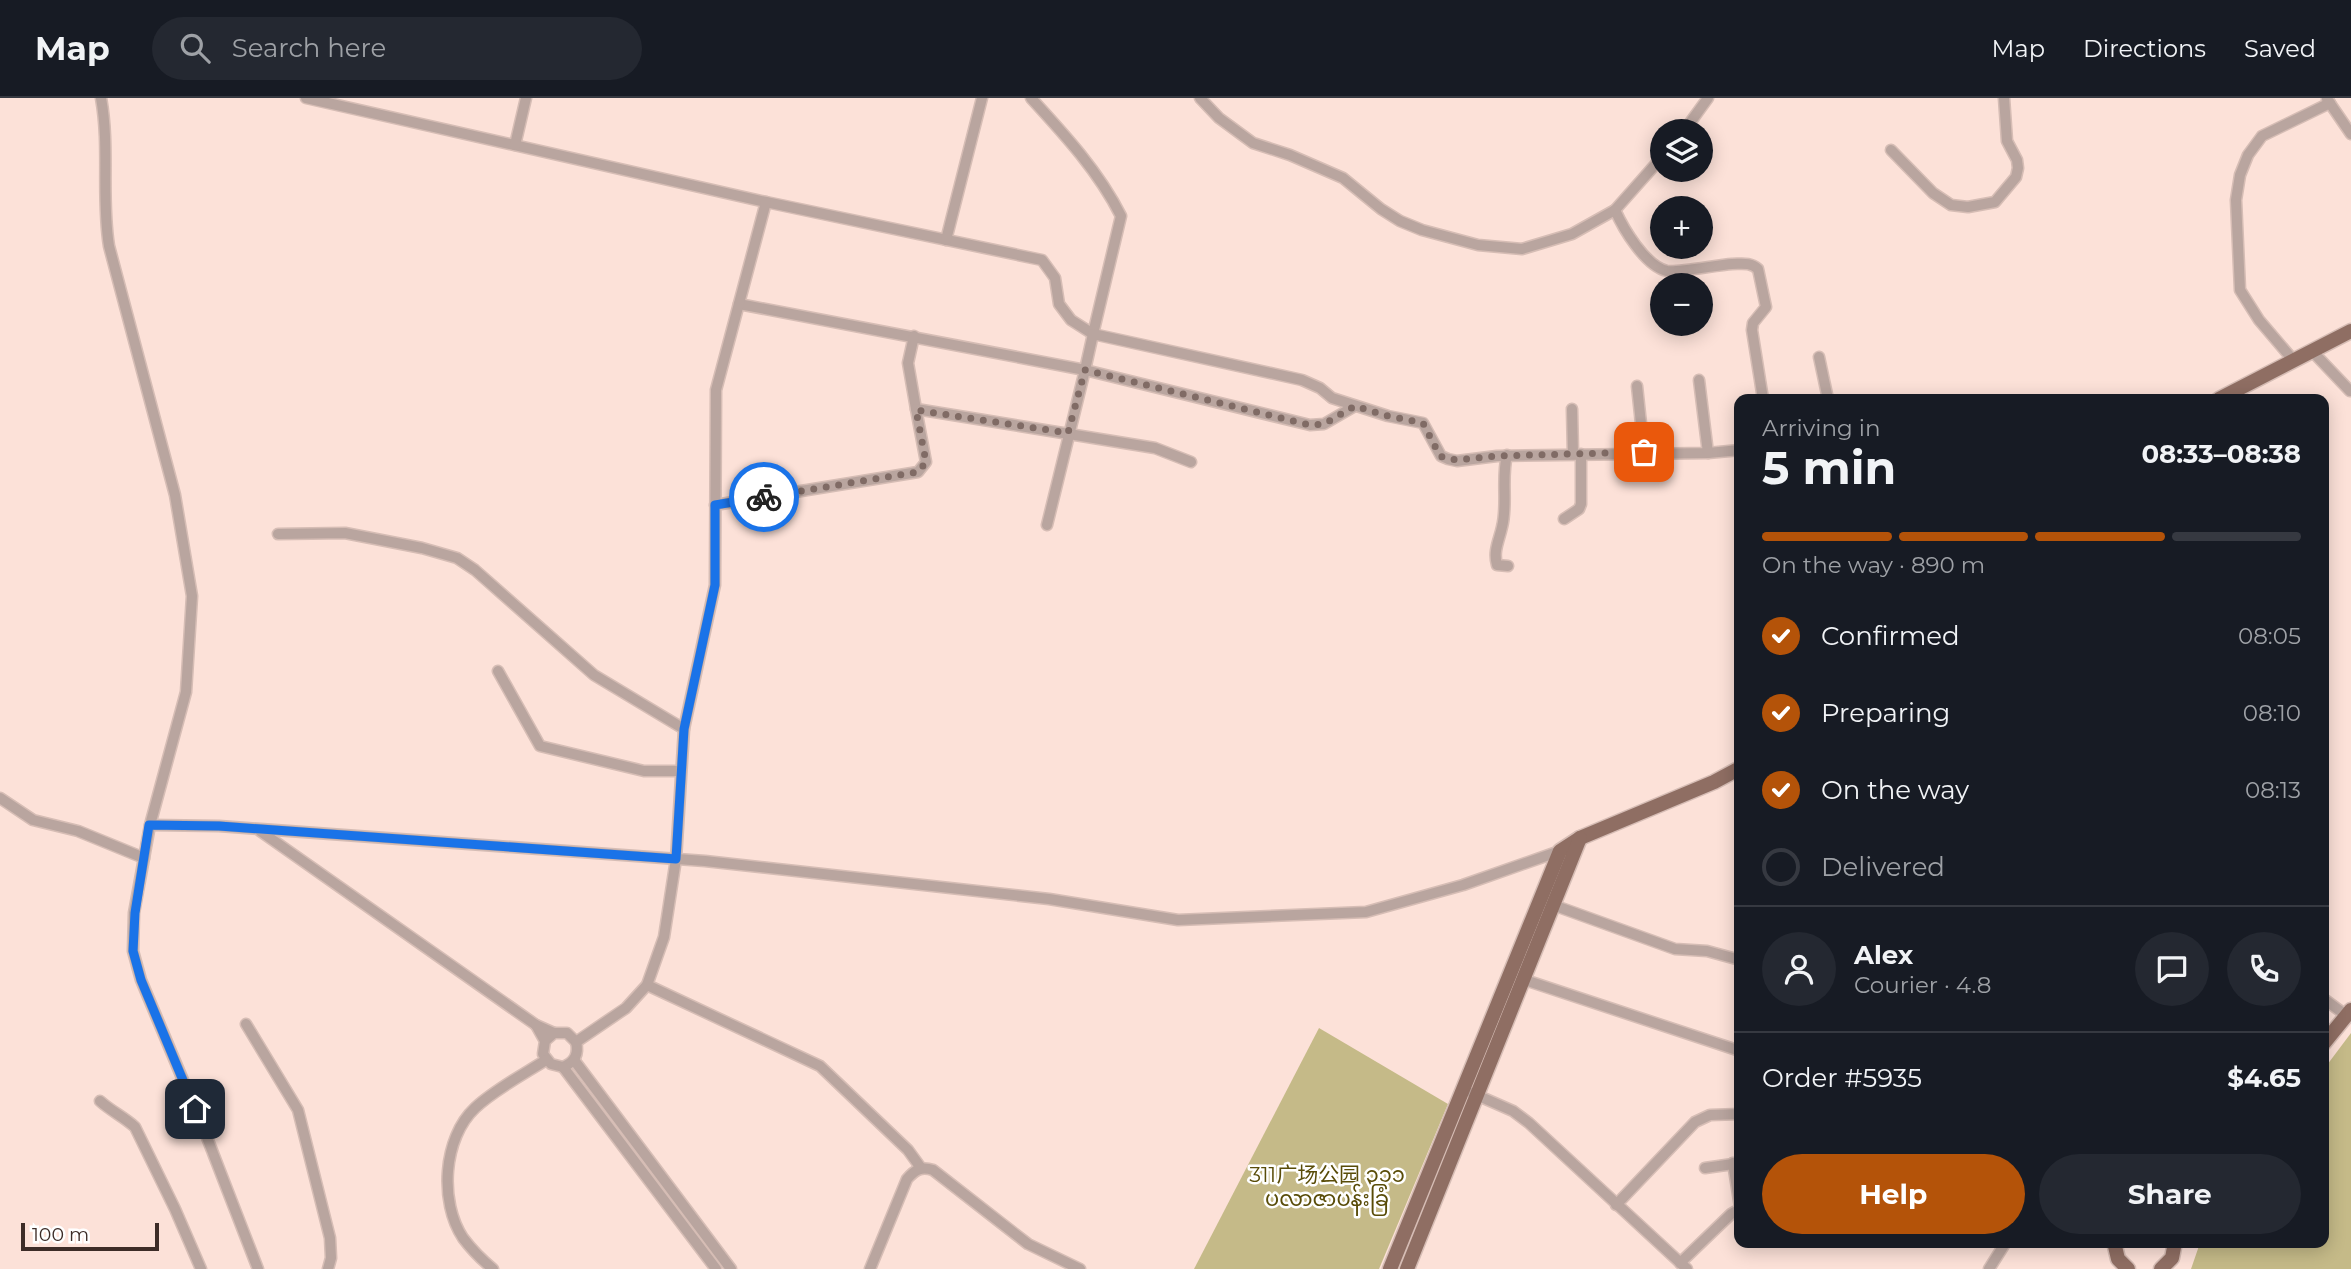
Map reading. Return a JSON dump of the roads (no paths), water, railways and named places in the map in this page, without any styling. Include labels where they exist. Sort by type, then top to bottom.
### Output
[{"type":"main road","points":[[2229,394],[2351,331]]},
{"type":"main road","points":[[1392,1268],[1560,851],[1580,838],[1734,771]]},
{"type":"main road","points":[[1407,1269],[1580,838]]},
{"type":"main road","points":[[2329,1037],[2349,1013]]},
{"type":"main road","points":[[1427,1178],[1442,1184]]},
{"type":"main road","points":[[2115,1248],[2118,1259],[2128,1269]]},
{"type":"main road","points":[[2161,1269],[2172,1258],[2174,1248]]},
{"type":"street","points":[[102,98],[105,141],[104,203],[109,246],[175,495],[192,596],[186,692],[149,825],[132,937],[135,965],[258,1269]]},
{"type":"street","points":[[306,98],[766,202],[1042,260],[1055,278],[1059,303],[1071,320],[1093,334],[1302,380],[1320,388],[1332,398],[1388,416],[1423,423],[1440,456],[1448,459],[1734,451]]},
{"type":"street","points":[[515,145],[526,98]]},
{"type":"street","points":[[946,240],[982,98]]},
{"type":"street","points":[[1031,98],[1108,189],[1121,216],[1047,526]]},
{"type":"street","points":[[1200,98],[1219,118],[1253,143],[1343,178],[1400,221],[1478,245],[1522,249],[1572,234],[1615,210],[1650,171]]},
{"type":"street","points":[[1693,119],[1709,98]]},
{"type":"street","points":[[1891,150],[1933,193],[1951,205],[1968,206],[1995,202],[2016,177],[2018,168],[2007,141],[2004,98]]},
{"type":"street","points":[[2294,360],[2259,320],[2240,290],[2236,200],[2240,175],[2248,155],[2262,136],[2328,100],[2351,134]]},
{"type":"street","points":[[576,1042],[626,1008],[648,985],[664,937],[676,859],[684,729],[715,585],[716,390],[766,202]]},
{"type":"street","points":[[1615,210],[1625,232],[1655,266],[1668,271],[1711,265],[1752,264],[1758,269],[1766,307],[1752,323],[1752,330],[1762,394]]},
{"type":"street","points":[[739,304],[1085,370],[1310,425],[1324,424],[1355,406]]},
{"type":"street","points":[[715,505],[918,472],[926,462],[908,363],[914,336]]},
{"type":"street","points":[[2312,351],[2350,391]]},
{"type":"street","points":[[1819,358],[1827,394]]},
{"type":"street","points":[[1699,380],[1708,453]]},
{"type":"street","points":[[1637,386],[1644,452]]},
{"type":"street","points":[[916,410],[1155,448],[1191,462]]},
{"type":"street","points":[[1564,519],[1579,509],[1581,504],[1572,410]]},
{"type":"street","points":[[1507,456],[1504,469],[1503,526],[1495,547],[1495,561],[1496,565],[1508,566]]},
{"type":"street","points":[[278,534],[345,533],[422,548],[457,558],[475,570],[594,674],[684,729]]},
{"type":"street","points":[[498,671],[540,747],[644,771],[680,771]]},
{"type":"street","points":[[0,799],[33,820],[78,831],[144,858]]},
{"type":"street","points":[[149,825],[219,826],[676,859],[1049,899],[1178,920],[1366,912],[1463,885],[1560,851]]},
{"type":"street","points":[[258,830],[536,1025],[554,1033],[567,1033],[576,1042],[577,1054],[574,1060],[563,1067]]},
{"type":"street","points":[[1553,905],[1675,949],[1707,951],[1734,958]]},
{"type":"street","points":[[1525,980],[1734,1049]]},
{"type":"street","points":[[648,985],[820,1066],[908,1150],[921,1168]]},
{"type":"street","points":[[2329,1002],[2349,1013]]},
{"type":"street","points":[[246,1024],[298,1110],[330,1238],[331,1258],[328,1269]]},
{"type":"street","points":[[536,1025],[545,1041],[543,1054],[546,1060],[563,1067],[631,1146]]},
{"type":"street","points":[[545,1041],[554,1033]]},
{"type":"street","points":[[493,1269],[462,1236],[454,1218],[449,1201],[451,1152],[461,1122],[476,1106],[546,1060]]},
{"type":"street","points":[[574,1060],[631,1146],[699,1236],[731,1269]]},
{"type":"street","points":[[1463,1089],[1498,1103],[1521,1117],[1684,1266],[1734,1211]]},
{"type":"street","points":[[100,1101],[135,1127],[201,1269]]},
{"type":"street","points":[[1616,1205],[1695,1122],[1710,1115],[1734,1114]]},
{"type":"street","points":[[1705,1168],[1734,1163]]},
{"type":"street","points":[[870,1269],[907,1179],[914,1170],[921,1168],[933,1170],[1028,1244],[1080,1269]]},
{"type":"street","points":[[699,1236],[716,1269]]},
{"type":"street","points":[[1989,1269],[2002,1248]]},
{"type":"park label","name":"311广场公园 ၃၁၁ ပလာဇာပန်းခြံ","points":[[1327,1186]]}]
